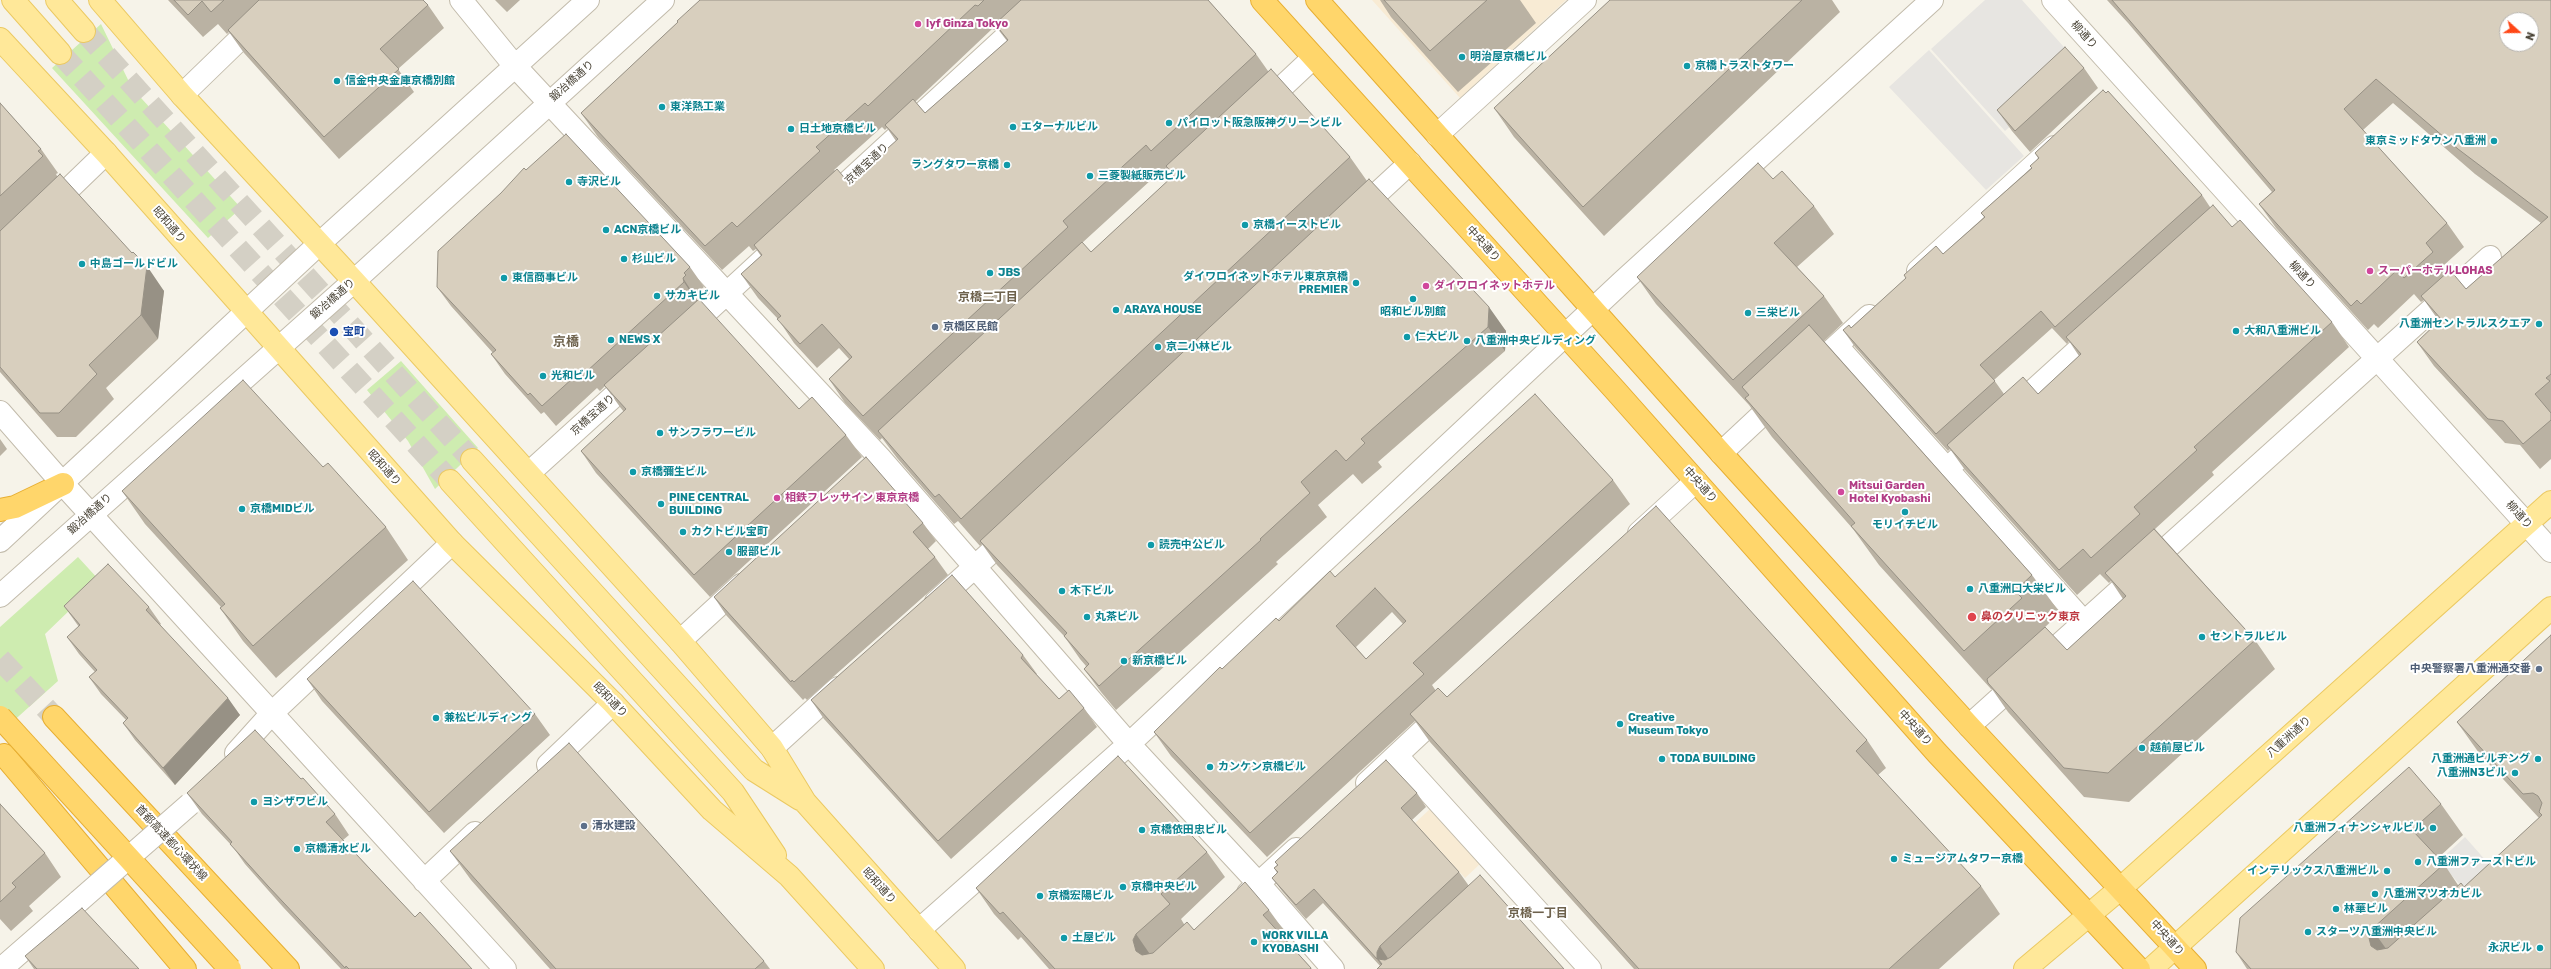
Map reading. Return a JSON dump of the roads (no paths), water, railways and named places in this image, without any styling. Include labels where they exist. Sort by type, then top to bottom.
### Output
[{"type":"highway","name":"中央通り","points":[[1262,0],[1696,481],[1937,753],[2139,969]]},
{"type":"highway","name":"中央通り","points":[[1317,0],[1721,453],[1969,726],[2195,969]]},
{"type":"highway","points":[[0,510],[15,507],[63,484]]},
{"type":"highway","points":[[0,717],[230,969]]},
{"type":"highway","name":"首都高速都心環状線","points":[[54,717],[288,969]]},
{"type":"highway","points":[[4,755],[185,969]]},
{"type":"main road","points":[[13,0],[60,53]]},
{"type":"main road","points":[[57,0],[84,30]]},
{"type":"main road","name":"昭和通り","points":[[100,0],[182,95],[354,281],[680,641],[772,748],[805,802],[954,969]]},
{"type":"main road","name":"昭和通り","points":[[0,39],[106,153],[452,544],[613,703],[712,810],[789,876],[873,969]]},
{"type":"main road","name":"昭和通り","points":[[472,460],[754,770],[805,802]]},
{"type":"main road","name":"昭和通り","points":[[450,481],[733,792],[789,876]]},
{"type":"main road","name":"八重洲通り","points":[[2025,969],[2121,888],[2551,502]]},
{"type":"main road","points":[[2150,969],[2551,608]]},
{"type":"street","points":[[182,95],[280,0]]},
{"type":"street","points":[[461,0],[514,65],[728,293],[880,458],[1129,744],[1259,884],[1333,969]]},
{"type":"street","points":[[0,542],[319,244],[514,65],[588,0]]},
{"type":"street","name":"鍛冶橋通り","points":[[0,596],[277,347],[354,281],[549,102],[663,0]]},
{"type":"street","name":"京橋宝通り","points":[[809,218],[1046,0]]},
{"type":"street","points":[[1437,135],[1585,0]]},
{"type":"street","points":[[919,930],[1129,744],[1594,310],[1932,0]]},
{"type":"street","name":"柳通り","points":[[2053,0],[2551,551]]},
{"type":"street","points":[[1250,116],[1313,58]]},
{"type":"street","points":[[2109,97],[2125,81]]},
{"type":"street","points":[[1906,282],[2068,134]]},
{"type":"street","points":[[33,223],[106,153]]},
{"type":"street","points":[[1341,227],[1410,163]]},
{"type":"street","points":[[2221,222],[2238,206]]},
{"type":"street","points":[[670,345],[780,245]]},
{"type":"street","points":[[1969,726],[2377,357],[2490,257]]},
{"type":"street","points":[[1721,453],[1883,304]]},
{"type":"street","points":[[1948,468],[2116,317]]},
{"type":"street","points":[[1837,346],[1948,468],[2084,622]]},
{"type":"street","name":"京橋宝通り","points":[[529,473],[653,361]]},
{"type":"street","points":[[0,412],[90,514],[505,969]]},
{"type":"street","points":[[862,474],[896,443]]},
{"type":"street","points":[[1624,547],[1696,481]]},
{"type":"street","points":[[923,614],[1027,520]]},
{"type":"street","points":[[221,770],[272,713],[452,544]]},
{"type":"street","points":[[680,641],[758,569]]},
{"type":"street","points":[[772,748],[853,675]]},
{"type":"street","points":[[1351,798],[1460,697]]},
{"type":"street","points":[[532,780],[613,703]]},
{"type":"street","points":[[1397,756],[1590,969]]},
{"type":"street","points":[[3,966],[190,804],[206,787]]},
{"type":"street","points":[[424,881],[492,817]]},
{"type":"street","points":[[1230,909],[1310,836]]},
{"type":"street","points":[[1485,888],[1502,872]]},
{"type":"tunnel","points":[[84,31],[472,460]]},
{"type":"tunnel","points":[[60,53],[450,481]]},
{"type":"tunnel","points":[[0,659],[54,717]]},
{"type":"place","name":"lyf Ginza Tokyo","points":[[918,24]]},
{"type":"place","name":"明治屋京橋ビル","points":[[1462,57]]},
{"type":"place","name":"京橋トラストタワー","points":[[1687,66]]},
{"type":"place","name":"信金中央金庫京橋別館","points":[[337,81]]},
{"type":"place","name":"東洋熱工業","points":[[662,107]]},
{"type":"place","name":"パイロット阪急阪神グリーンビル","points":[[1169,123]]},
{"type":"place","name":"エターナルビル","points":[[1013,127]]},
{"type":"place","name":"日土地京橋ビル","points":[[791,129]]},
{"type":"place","name":"東京ミッドタウン八重洲","points":[[2494,141]]},
{"type":"place","name":"ラングタワー京橋","points":[[1007,165]]},
{"type":"place","name":"三菱製紙販売ビル","points":[[1090,176]]},
{"type":"place","name":"寺沢ビル","points":[[569,182]]},
{"type":"place","name":"京橋イーストビル","points":[[1245,225]]},
{"type":"place","name":"ACN京橋ビル","points":[[606,230]]},
{"type":"place","name":"杉山ビル","points":[[624,259]]},
{"type":"place","name":"中島ゴールドビル","points":[[82,264]]},
{"type":"place","name":"スーパーホテルLOHAS","points":[[2370,271]]},
{"type":"place","name":"JBS","points":[[990,273]]},
{"type":"place","name":"東信商事ビル","points":[[504,278]]},
{"type":"place","name":"ダイワロイネットホテル東京京橋 PREMIER","points":[[1356,283]]},
{"type":"place","name":"ダイワロイネットホテル","points":[[1426,286]]},
{"type":"place","name":"サカキビル","points":[[657,296]]},
{"type":"place","name":"昭和ビル別館","points":[[1413,299]]},
{"type":"place","name":"ARAYA HOUSE","points":[[1116,310]]},
{"type":"place","name":"三栄ビル","points":[[1748,313]]},
{"type":"place","name":"八重洲セントラルスクエア","points":[[2539,324]]},
{"type":"place","name":"京橋区民館","points":[[935,327]]},
{"type":"place","name":"大和八重洲ビル","points":[[2236,331]]},
{"type":"place","name":"宝町","points":[[334,332]]},
{"type":"place","name":"仁大ビル","points":[[1407,337]]},
{"type":"place","name":"NEWS X","points":[[611,340]]},
{"type":"place","name":"八重洲中央ビルディング","points":[[1467,341]]},
{"type":"place","name":"京二小林ビル","points":[[1158,347]]},
{"type":"place","name":"光和ビル","points":[[543,376]]},
{"type":"place","name":"サンフラワービル","points":[[660,433]]},
{"type":"place","name":"京橋彌生ビル","points":[[633,472]]},
{"type":"place","name":"Mitsui Garden Hotel Kyobashi","points":[[1841,492]]},
{"type":"place","name":"相鉄フレッサイン 東京京橋","points":[[777,498]]},
{"type":"place","name":"PINE CENTRAL BUILDING","points":[[661,504]]},
{"type":"place","name":"京橋MIDビル","points":[[242,509]]},
{"type":"place","name":"モリイチビル","points":[[1905,512]]},
{"type":"place","name":"カクトビル宝町","points":[[683,532]]},
{"type":"place","name":"読売中公ビル","points":[[1151,545]]},
{"type":"place","name":"服部ビル","points":[[729,552]]},
{"type":"place","name":"八重洲口大栄ビル","points":[[1970,589]]},
{"type":"place","name":"木下ビル","points":[[1062,591]]},
{"type":"place","name":"丸茶ビル","points":[[1087,617]]},
{"type":"place","name":"鼻のクリニック東京","points":[[1972,617]]},
{"type":"place","name":"セントラルビル","points":[[2202,637]]},
{"type":"place","name":"新京橋ビル","points":[[1124,661]]},
{"type":"place","name":"中央警察署八重洲通交番","points":[[2539,669]]},
{"type":"place","name":"兼松ビルディング","points":[[436,718]]},
{"type":"place","name":"Creative Museum Tokyo","points":[[1620,724]]},
{"type":"place","name":"越前屋ビル","points":[[2142,748]]},
{"type":"place","name":"TODA BUILDING","points":[[1662,759]]},
{"type":"place","name":"八重洲通ビルヂング","points":[[2538,759]]},
{"type":"place","name":"カンケン京橋ビル","points":[[1210,767]]},
{"type":"place","name":"八重洲N3ビル","points":[[2515,773]]},
{"type":"place","name":"ヨシザワビル","points":[[254,802]]},
{"type":"place","name":"清水建設","points":[[584,826]]},
{"type":"place","name":"八重洲フィナンシャルビル","points":[[2433,828]]},
{"type":"place","name":"京橋依田忠ビル","points":[[1142,830]]},
{"type":"place","name":"京橋清水ビル","points":[[297,849]]},
{"type":"place","name":"ミュージアムタワー京橋","points":[[1894,859]]},
{"type":"place","name":"八重洲ファーストビル","points":[[2418,862]]},
{"type":"place","name":"インテリックス八重洲ビル","points":[[2387,871]]},
{"type":"place","name":"京橋中央ビル","points":[[1123,887]]},
{"type":"place","name":"八重洲マツオカビル","points":[[2375,894]]},
{"type":"place","name":"京橋宏陽ビル","points":[[1040,896]]},
{"type":"place","name":"林華ビル","points":[[2336,909]]},
{"type":"place","name":"スターツ八重洲中央ビル","points":[[2308,932]]},
{"type":"place","name":"土屋ビル","points":[[1064,938]]},
{"type":"place","name":"WORK VILLA KYOBASHI","points":[[1254,942]]},
{"type":"place","name":"永沢ビル","points":[[2540,948]]},
{"type":"district","name":"京橋二丁目","points":[[988,298]]},
{"type":"district","name":"京橋","points":[[566,342]]},
{"type":"district","name":"京橋一丁目","points":[[1538,914]]}]
